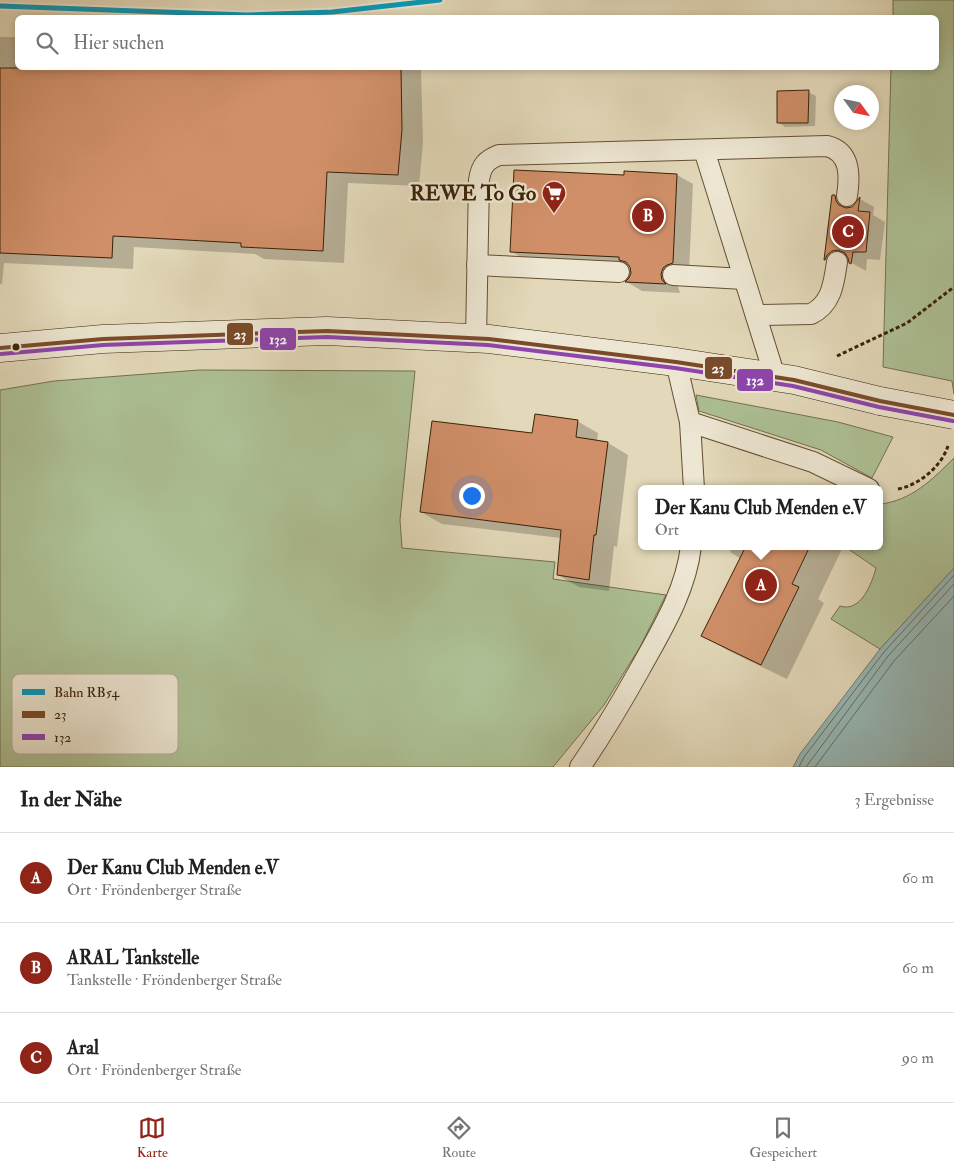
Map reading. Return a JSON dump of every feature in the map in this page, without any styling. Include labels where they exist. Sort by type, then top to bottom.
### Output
[{"type":"main road","points":[[0,348],[103,339],[327,331],[476,339],[676,362],[794,380],[880,401],[954,415]]},
{"type":"lane","points":[[476,339],[479,180],[480,172],[491,158],[499,155],[828,146],[837,149],[845,160],[848,170],[846,196]]},
{"type":"lane","points":[[704,150],[775,377]]},
{"type":"lane","points":[[756,315],[811,314],[818,311],[827,301],[833,286],[837,262]]},
{"type":"lane","points":[[478,265],[619,272]]},
{"type":"lane","points":[[672,275],[744,278]]},
{"type":"lane","points":[[676,362],[690,422],[694,485]]},
{"type":"lane","points":[[690,422],[813,462],[862,485]]},
{"type":"lane","points":[[580,767],[604,733],[669,616],[690,561],[691,550]]},
{"type":"path","points":[[834,358],[907,323],[954,287]]},
{"type":"path","points":[[896,489],[905,488],[922,479],[936,466],[946,452],[950,442]]},
{"type":"green space","points":[[893,0],[954,0],[954,394],[952,381],[883,367],[891,70],[939,70],[939,15],[893,15]]},
{"type":"green space","points":[[199,370],[415,371],[400,520],[402,548],[555,562],[553,579],[666,595],[640,647],[604,705],[553,767],[0,767],[0,390],[54,381]]},
{"type":"green space","points":[[696,395],[838,422],[893,437],[872,478],[821,450],[699,411]]},
{"type":"green space","points":[[954,458],[954,568],[880,649],[831,619],[840,606],[847,607],[860,601],[872,581],[876,568],[850,550],[883,550],[883,503],[912,494],[938,474]]},
{"type":"water","points":[[954,568],[954,767],[793,767],[800,754],[880,649]]},
{"type":"building","points":[[0,68],[15,68],[15,70],[401,70],[402,130],[398,175],[327,172],[323,251],[241,247],[241,243],[113,236],[112,258],[0,253]]},
{"type":"building","points":[[809,90],[808,123],[777,123],[777,91]]},
{"type":"building","points":[[514,170],[624,175],[624,171],[677,174],[673,263],[663,268],[661,274],[662,280],[666,284],[625,282],[631,273],[630,267],[626,262],[619,260],[619,257],[510,252]]},
{"type":"building","points":[[832,195],[835,195],[839,205],[846,208],[852,207],[860,197],[858,211],[870,212],[866,252],[853,252],[851,264],[845,253],[838,250],[832,251],[824,260]]},
{"type":"building","points":[[535,414],[578,420],[576,437],[608,442],[589,580],[557,575],[561,530],[420,512],[432,421],[532,433]]},
{"type":"building","points":[[744,550],[808,550],[792,584],[799,587],[761,665],[701,636]]},
{"type":"rail line","name":"RB54","points":[[0,6],[246,15],[332,12],[440,0]]},
{"type":"transit line","name":"23","points":[[0,348],[103,339],[327,331],[489,339],[676,362],[794,380],[880,401],[954,415]]},
{"type":"transit line","name":"132","points":[[1,354],[103,345],[327,337],[488,345],[675,368],[793,386],[879,407],[953,421]]},
{"type":"place","name":"REWE To Go","points":[[554,214]]},
{"type":"place","name":"ARAL Tankstelle","points":[[648,216]]},
{"type":"place","name":"Aral","points":[[848,232]]},
{"type":"place","name":"Der Kanu Club Menden e.V","points":[[761,585]]}]
